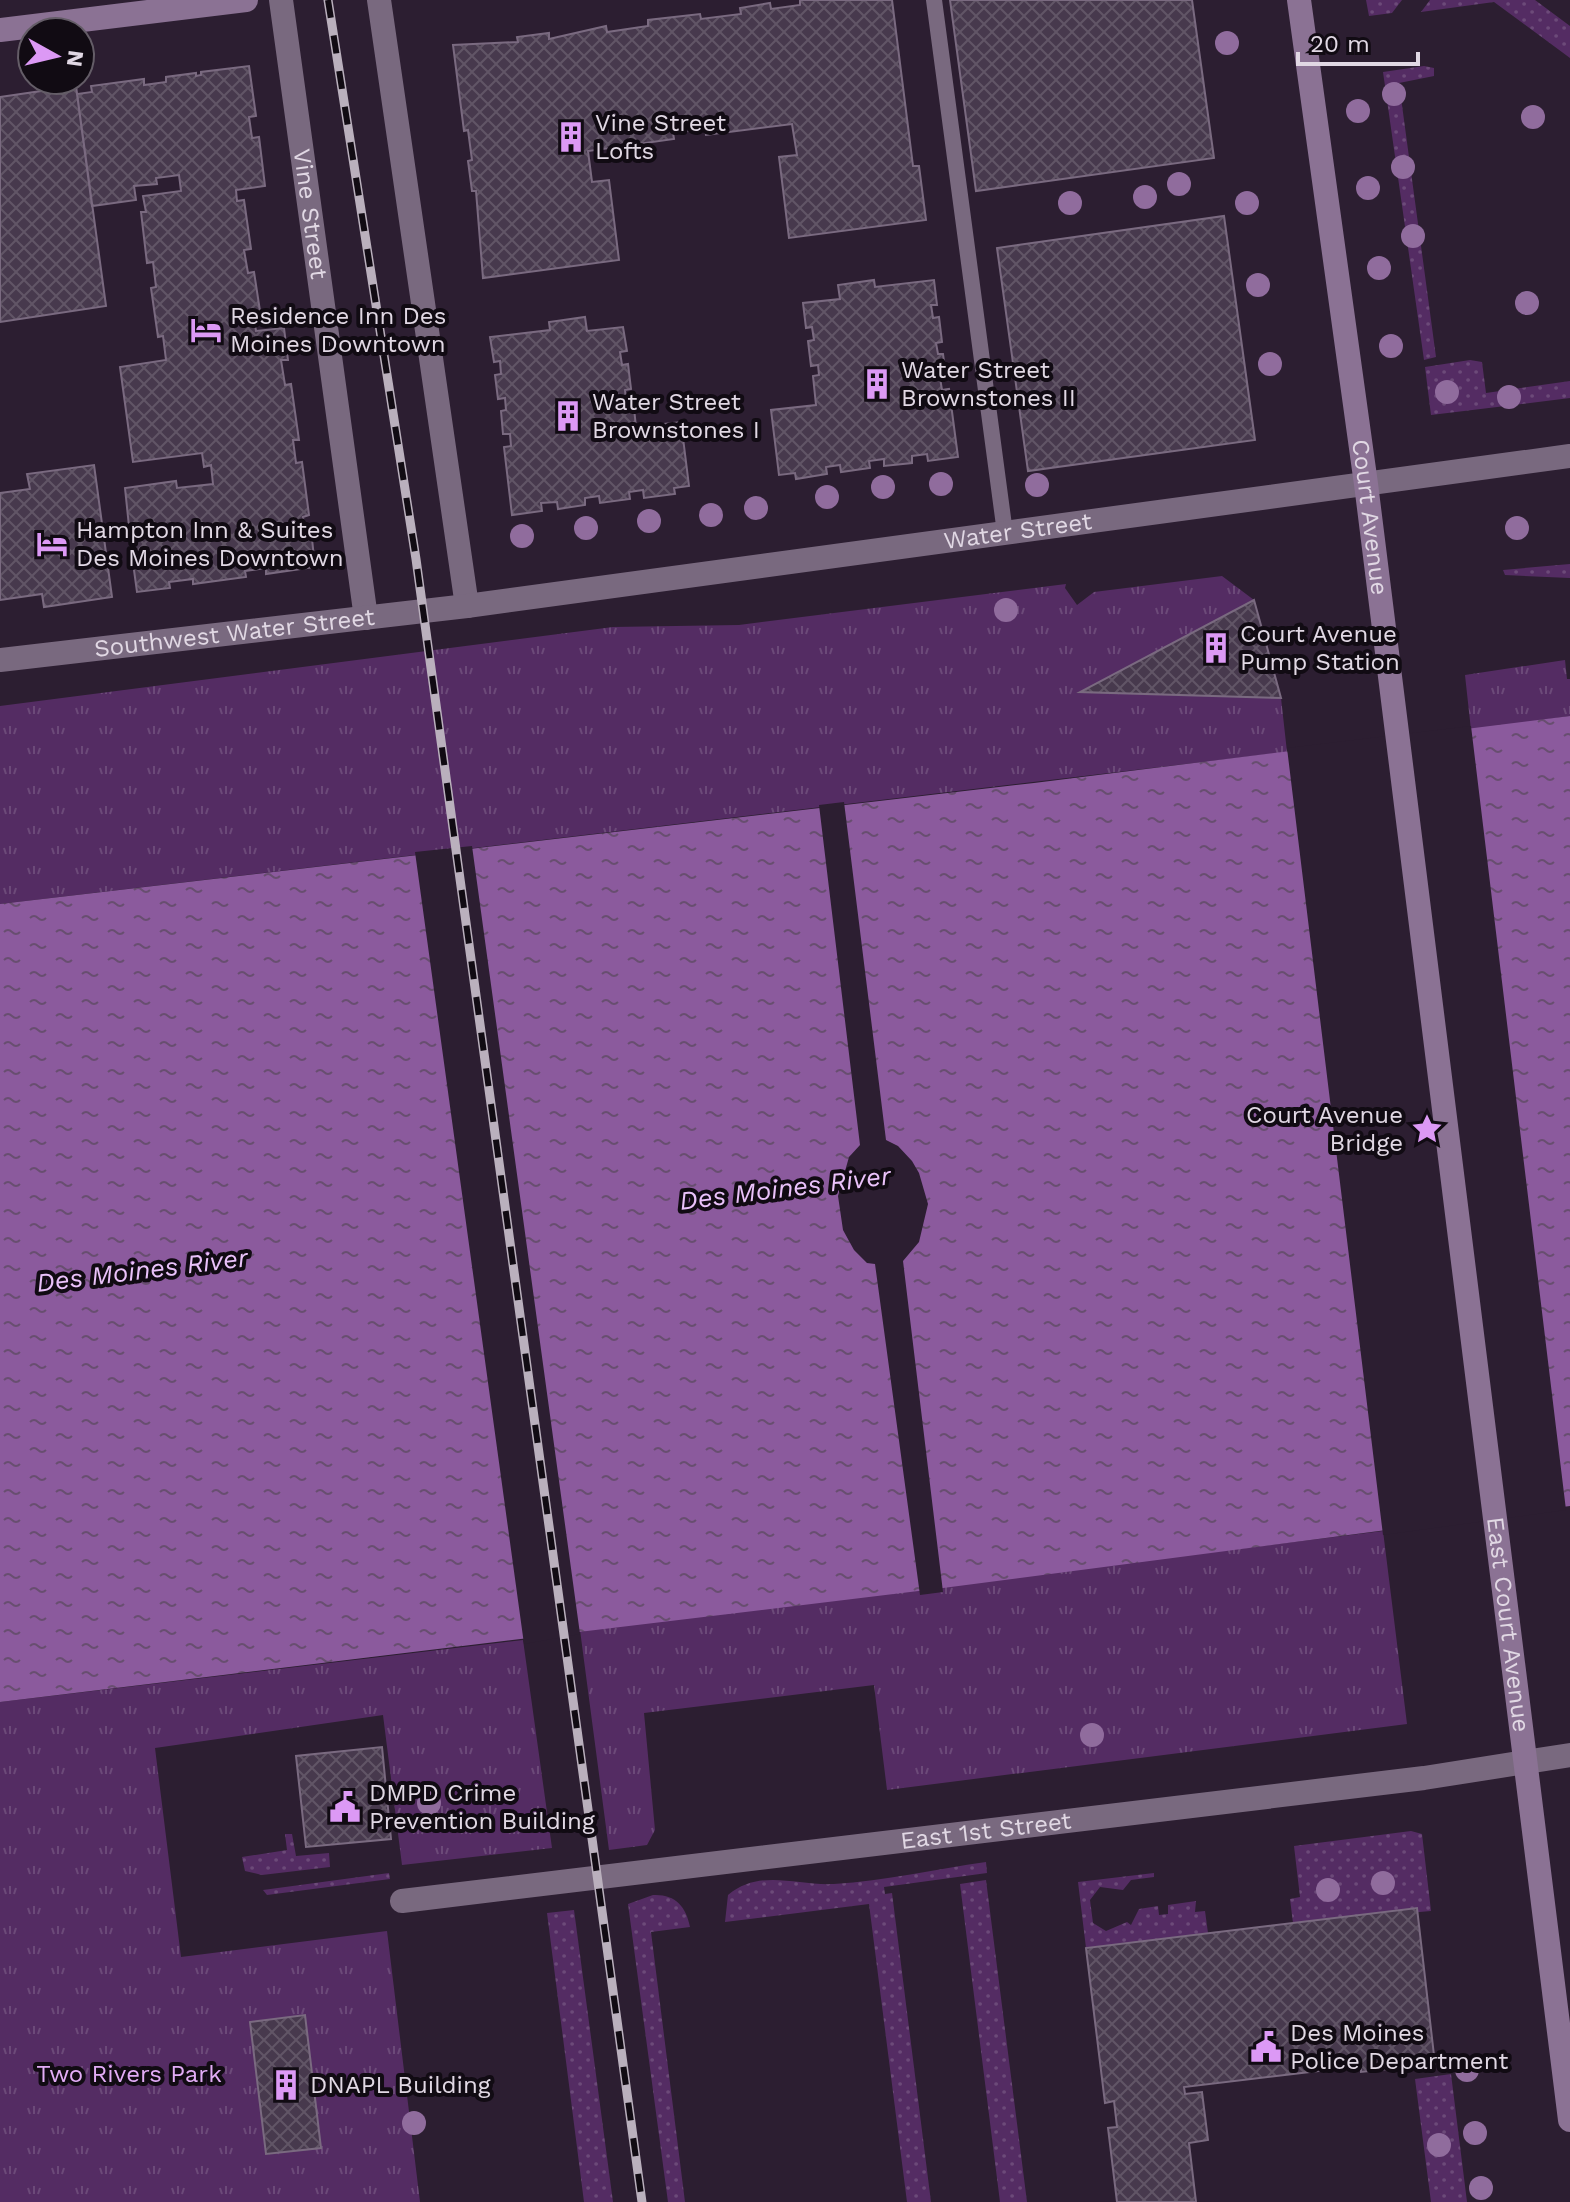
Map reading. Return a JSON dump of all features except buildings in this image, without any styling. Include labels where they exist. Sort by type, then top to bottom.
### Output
[{"type":"street","points":[[0,30],[246,0]]},
{"type":"street","name":"Vine Street","points":[[281,0],[366,618]]},
{"type":"street","points":[[379,0],[467,606]]},
{"type":"street","name":"Court Avenue","points":[[1299,0],[1366,484],[1446,1129]]},
{"type":"street","name":"Water Street","points":[[467,606],[1570,456]]},
{"type":"street","name":"Southwest Water Street","points":[[0,660],[467,606]]},
{"type":"street","name":"East Court Avenue","points":[[1446,1129],[1570,2120]]},
{"type":"street","name":"East 1st Street","points":[[402,1901],[1424,1778],[1570,1755]]},
{"type":"lane","points":[[934,0],[1005,533]]},
{"type":"green space","points":[[1366,0],[1402,0],[1392,13],[1369,16]]},
{"type":"green space","points":[[1430,0],[1535,0],[1570,26],[1570,58],[1494,2],[1421,12]]},
{"type":"green space","points":[[1424,66],[1434,68],[1434,76],[1399,83],[1436,357],[1424,360],[1383,72]]},
{"type":"green space","points":[[1470,360],[1482,362],[1486,393],[1570,381],[1570,398],[1431,415],[1425,367]]},
{"type":"green space","points":[[1570,564],[1570,578],[1505,575],[1503,570]]},
{"type":"green space","points":[[1222,576],[1254,600],[1281,698],[1287,752],[0,904],[0,706],[613,627],[739,625],[1066,584],[1065,588],[1077,605],[1094,592]]},
{"type":"green space","points":[[1565,660],[1567,679],[1570,679],[1570,716],[1471,730],[1465,675]]},
{"type":"green space","points":[[1383,1531],[1407,1724],[887,1790],[874,1685],[644,1713],[655,1830],[647,1845],[609,1850],[580,1630]]},
{"type":"green space","name":"Two Rivers Park","points":[[523,1640],[552,1848],[402,1865],[383,1715],[155,1748],[181,1957],[387,1931],[420,2202],[0,2202],[0,1702]]},
{"type":"green space","points":[[1411,1831],[1422,1834],[1431,1911],[1293,1923],[1290,1899],[1300,1897],[1294,1846]]},
{"type":"green space","points":[[285,1834],[292,1834],[296,1856],[329,1853],[330,1867],[262,1875],[245,1871],[242,1857],[287,1850]]},
{"type":"green space","points":[[986,1862],[987,1873],[884,1887],[885,1894],[892,1893],[931,2202],[907,2202],[869,1904],[725,1922],[728,1895],[740,1887],[766,1880],[834,1884]]},
{"type":"green space","points":[[389,1873],[390,1879],[267,1895],[263,1890]]},
{"type":"green space","points":[[1154,1873],[1154,1877],[1131,1880],[1123,1890],[1100,1887],[1090,1900],[1093,1923],[1106,1931],[1127,1922],[1131,1925],[1139,1909],[1158,1906],[1159,1915],[1168,1914],[1168,1905],[1196,1901],[1195,1912],[1205,1911],[1208,1933],[1086,1948],[1078,1882]]},
{"type":"green space","points":[[986,1880],[1027,2202],[1000,2202],[960,1884]]},
{"type":"green space","points":[[653,1895],[668,1897],[678,1903],[686,1913],[690,1927],[651,1932],[685,2202],[668,2202],[628,1904]]},
{"type":"green space","points":[[574,1910],[613,2202],[584,2202],[547,1913]]},
{"type":"green space","points":[[1451,2074],[1467,2202],[1431,2202],[1415,2079]]},
{"type":"water","name":"Des Moines River","points":[[1570,716],[1570,1506],[943,1588],[0,1702],[0,904],[1034,783]]},
{"type":"pier","name":"Court Avenue Bridge","points":[[1471,726],[1566,1510],[1383,1535],[1287,748]]},
{"type":"pier","points":[[844,802],[886,1140],[898,1146],[912,1161],[928,1204],[919,1242],[903,1261],[943,1592],[920,1595],[875,1264],[867,1263],[854,1250],[843,1230],[838,1196],[849,1157],[860,1145],[819,805]]},
{"type":"pier","points":[[472,846],[580,1634],[524,1644],[415,852]]},
{"type":"railway","points":[[328,0],[416,559],[642,2202]]},
{"type":"place","name":"Vine Street Lofts","points":[[571,137]]},
{"type":"place","name":"Residence Inn Des Moines Downtown","points":[[206,330]]},
{"type":"place","name":"Water Street Brownstones II","points":[[877,384]]},
{"type":"place","name":"Water Street Brownstones I","points":[[568,416]]},
{"type":"place","name":"Hampton Inn & Suites Des Moines Downtown","points":[[52,544]]},
{"type":"place","name":"Court Avenue Pump Station","points":[[1216,648]]},
{"type":"place","name":"Court Avenue Bridge","points":[[1427,1129]]},
{"type":"place","name":"DMPD Crime Prevention Building","points":[[345,1807]]},
{"type":"place","name":"Des Moines Police Department","points":[[1266,2047]]},
{"type":"place","name":"DNAPL Building","points":[[286,2085]]}]
